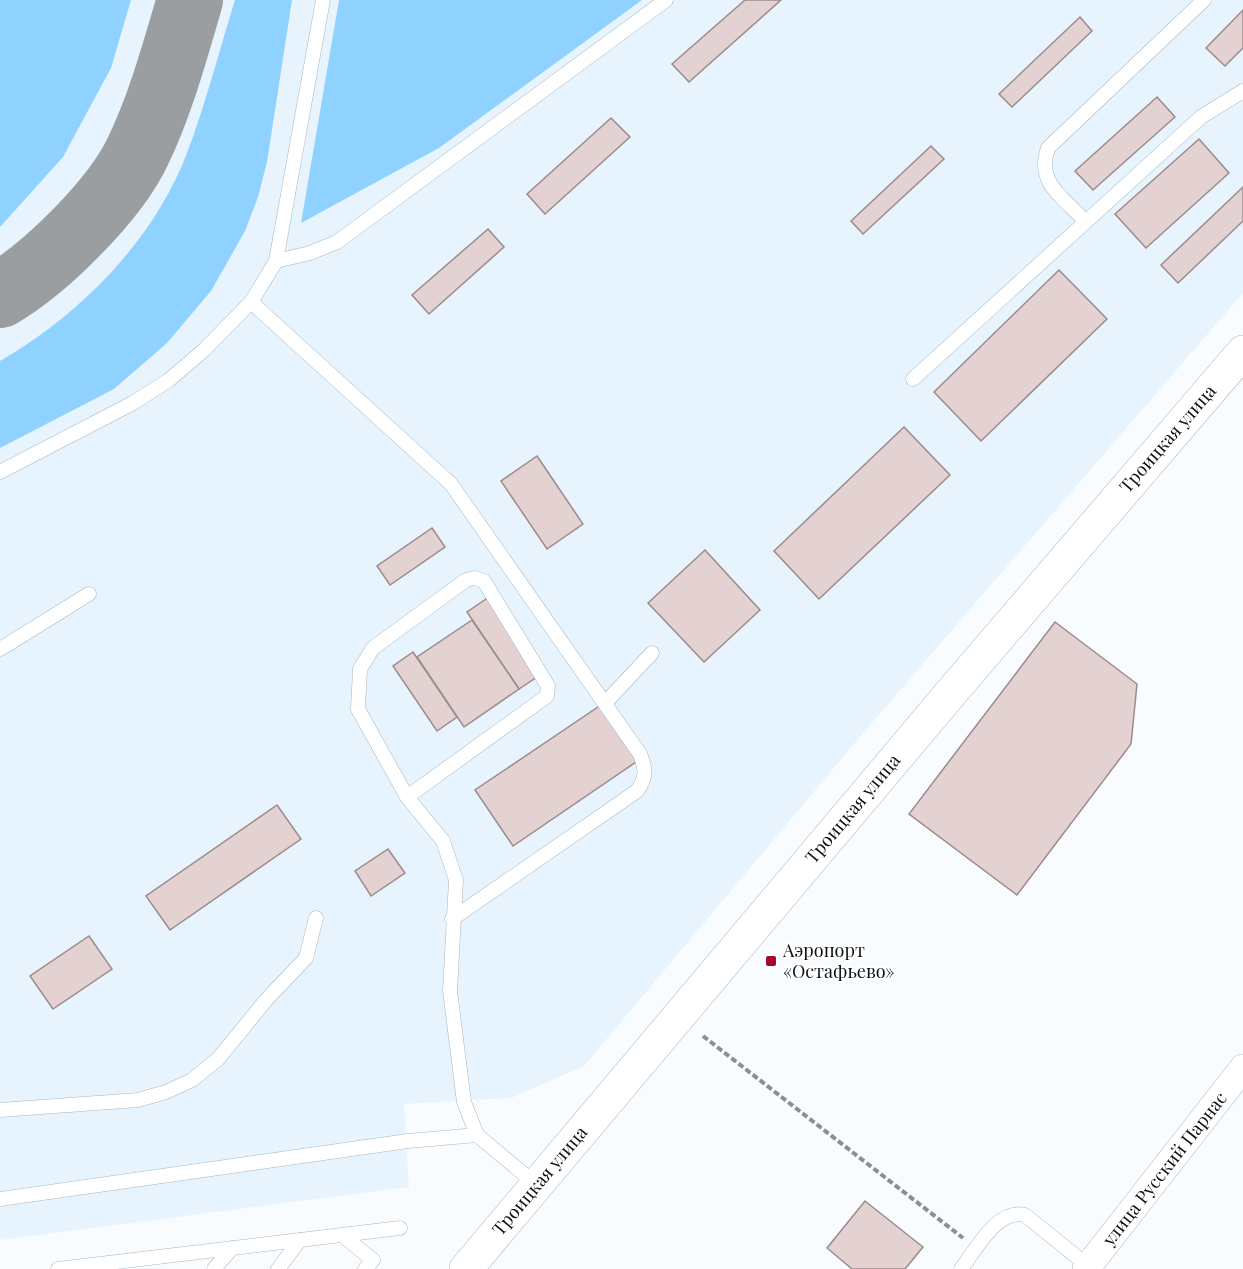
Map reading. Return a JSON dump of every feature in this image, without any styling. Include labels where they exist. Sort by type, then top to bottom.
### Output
[{"type":"street","name":"Троицкая улица","points":[[466,1269],[950,694],[1243,352]]},
{"type":"street","name":"улица Русский Парнас","points":[[1087,1268],[1243,1068]]},
{"type":"lane","points":[[0,472],[133,402],[169,380],[204,350],[251,302],[276,261],[323,0]]},
{"type":"lane","points":[[276,261],[310,254],[337,242],[666,0]]},
{"type":"lane","points":[[1084,220],[1045,177],[1042,165],[1048,148],[1204,0]]},
{"type":"lane","points":[[913,379],[1084,220],[1201,117],[1243,91]]},
{"type":"lane","points":[[251,302],[451,484],[640,754],[646,767],[644,782],[638,791],[452,919]]},
{"type":"lane","points":[[407,797],[548,696],[548,686],[484,581],[475,578],[466,580],[373,648],[360,669],[358,709],[407,797],[443,841],[456,880],[452,919],[450,991],[464,1102],[477,1135],[537,1185]]},
{"type":"lane","points":[[0,649],[89,594]]},
{"type":"lane","points":[[604,703],[652,653]]},
{"type":"lane","points":[[0,1110],[138,1100],[166,1092],[192,1080],[218,1059],[266,1000],[306,958],[316,918]]},
{"type":"lane","points":[[0,1199],[408,1141],[477,1135]]},
{"type":"lane","points":[[961,1269],[1004,1217],[1018,1213],[1025,1215],[1087,1268]]},
{"type":"lane","points":[[57,1269],[400,1228]]},
{"type":"lane","points":[[343,1236],[373,1260],[365,1269]]},
{"type":"lane","points":[[278,1269],[300,1240]]},
{"type":"lane","points":[[214,1269],[232,1248]]},
{"type":"lane","points":[[131,1259],[146,1269]]},
{"type":"path","points":[[703,1036],[977,1249]]},
{"type":"shaded area","points":[[0,0],[1243,0],[1243,293],[864,732],[584,1066],[511,1098],[404,1104],[409,1187],[0,1240]]},
{"type":"shaded area","points":[[0,0],[131,0],[111,68],[63,157],[0,227]]},
{"type":"shaded area","points":[[235,0],[292,0],[267,162],[258,197],[245,231],[211,291],[167,343],[114,389],[0,448],[0,361],[30,342],[86,298],[134,245],[155,216],[173,185],[187,153]]},
{"type":"shaded area","points":[[339,0],[642,0],[439,148],[301,223]]},
{"type":"building","points":[[745,0],[781,0],[689,82],[672,64]]},
{"type":"building","points":[[1243,10],[1243,48],[1225,66],[1206,48]]},
{"type":"building","points":[[1080,17],[1092,31],[1012,107],[999,94]]},
{"type":"building","points":[[1157,97],[1175,117],[1093,190],[1075,171]]},
{"type":"building","points":[[611,118],[630,137],[545,214],[527,194]]},
{"type":"building","points":[[1199,139],[1229,173],[1146,248],[1115,214]]},
{"type":"building","points":[[931,146],[944,159],[863,234],[851,221]]},
{"type":"building","points":[[1243,187],[1243,221],[1178,283],[1161,265]]},
{"type":"building","points":[[488,229],[504,247],[429,314],[412,295]]},
{"type":"building","points":[[1059,270],[1107,319],[981,441],[934,392]]},
{"type":"building","points":[[904,427],[950,475],[819,599],[774,551]]},
{"type":"building","points":[[537,456],[583,524],[547,549],[501,481]]},
{"type":"building","points":[[432,528],[445,547],[390,585],[377,566]]},
{"type":"building","points":[[705,550],[760,610],[704,662],[648,603]]},
{"type":"building","points":[[489,597],[537,677],[519,689],[467,612]]},
{"type":"building","points":[[472,620],[519,689],[464,727],[417,657]]},
{"type":"building","points":[[1055,622],[1137,684],[1131,744],[1017,895],[909,814]]},
{"type":"building","points":[[413,652],[457,717],[437,731],[393,666]]},
{"type":"building","points":[[601,705],[639,760],[513,846],[475,790]]},
{"type":"building","points":[[277,805],[301,839],[170,930],[146,896]]},
{"type":"building","points":[[388,849],[405,873],[371,896],[355,871]]},
{"type":"building","points":[[89,936],[112,969],[53,1009],[30,976]]},
{"type":"building","points":[[865,1201],[923,1247],[905,1269],[852,1269],[827,1248]]},
{"type":"taxiway","points":[[0,295],[38,268],[78,231],[127,170],[154,114],[190,0]]},
{"type":"place","name":"Аэропорт «Остафьево»","points":[[771,961]]}]
